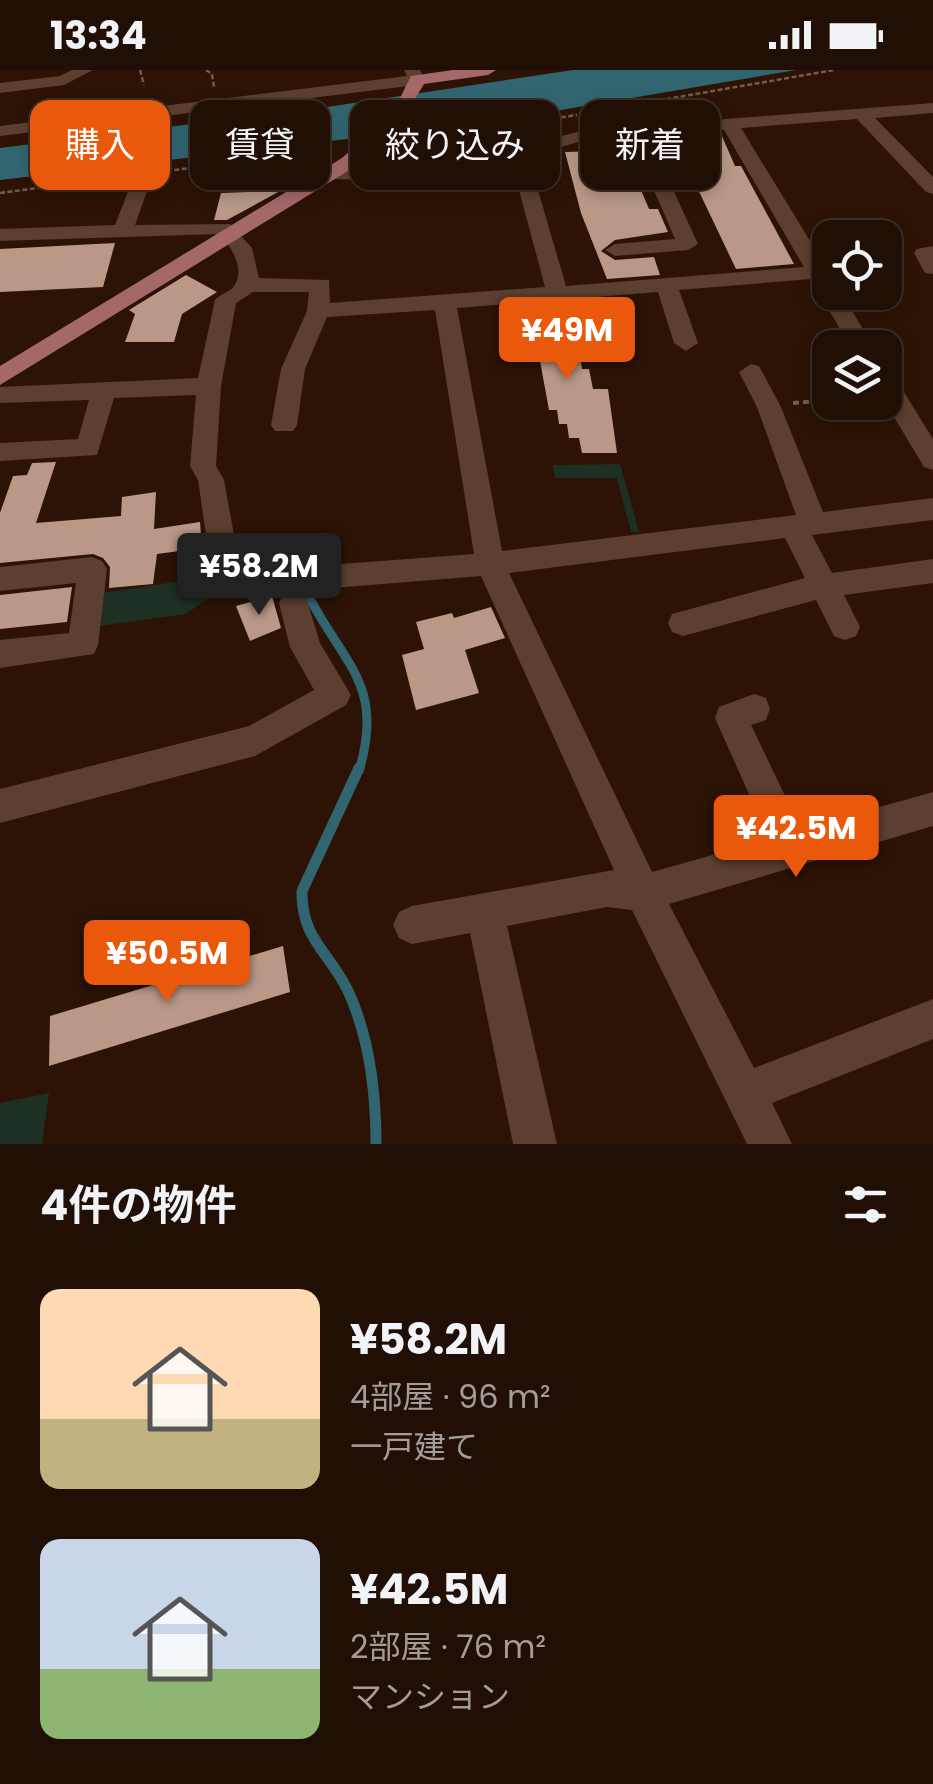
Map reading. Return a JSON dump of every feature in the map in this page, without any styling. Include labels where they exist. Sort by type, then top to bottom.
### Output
[{"type":"main road","points":[[414,81],[488,70]]},
{"type":"main road","points":[[0,377],[350,160]]},
{"type":"street","points":[[0,88],[64,80],[86,70]]},
{"type":"street","points":[[0,131],[215,96],[275,80]]},
{"type":"street","points":[[131,100],[414,81]]},
{"type":"street","points":[[720,126],[933,108]]},
{"type":"street","points":[[862,114],[933,188]]},
{"type":"street","points":[[730,125],[812,262]]},
{"type":"street","points":[[331,173],[350,173]]},
{"type":"street","points":[[124,230],[138,190]]},
{"type":"street","points":[[529,190],[557,293]]},
{"type":"street","points":[[614,250],[688,244],[664,190]]},
{"type":"street","points":[[0,235],[223,228],[234,233],[244,250],[246,285],[242,292],[226,300],[209,386],[203,466],[211,480],[227,574],[246,583],[490,564],[933,509]]},
{"type":"street","points":[[933,252],[924,253],[933,268]]},
{"type":"street","points":[[318,311],[812,272]]},
{"type":"street","points":[[246,285],[321,284],[318,311],[293,369],[284,426]]},
{"type":"street","points":[[666,284],[686,343]]},
{"type":"street","points":[[445,302],[490,564],[764,1142]]},
{"type":"street","points":[[752,372],[770,407],[823,586],[845,627]]},
{"type":"street","points":[[0,395],[209,386]]},
{"type":"street","points":[[0,452],[88,448],[104,390]]},
{"type":"street","points":[[902,410],[933,460]]},
{"type":"street","points":[[0,580],[92,569],[83,644],[0,654]]},
{"type":"street","points":[[682,624],[823,586],[933,570]]},
{"type":"street","points":[[0,806],[255,740],[335,695],[306,647],[294,603]]},
{"type":"street","points":[[754,710],[731,718],[792,847]]},
{"type":"street","points":[[412,925],[608,888],[643,893],[933,809]]},
{"type":"street","points":[[485,914],[535,1144]]},
{"type":"street","points":[[743,1094],[933,1019]]},
{"type":"path","points":[[140,70],[144,85]]},
{"type":"path","points":[[206,70],[212,74],[215,96]]},
{"type":"path","points":[[560,116],[834,70]]},
{"type":"path","points":[[170,171],[350,147]]},
{"type":"path","points":[[0,193],[30,189]]},
{"type":"path","points":[[770,407],[812,402]]},
{"type":"green space","points":[[620,464],[639,532],[631,532],[617,478],[555,478],[553,465]]},
{"type":"green space","points":[[220,575],[222,589],[186,614],[99,626],[103,593]]},
{"type":"green space","points":[[49,1093],[42,1144],[0,1144],[0,1103]]},
{"type":"water","points":[[573,70],[796,70],[620,100],[580,100],[580,107],[560,110],[560,100],[374,100]]},
{"type":"water","points":[[350,104],[350,139],[330,141],[330,107]]},
{"type":"water","points":[[190,124],[190,158],[170,160],[170,127]]},
{"type":"water","points":[[30,144],[30,176],[0,180],[0,148]]},
{"type":"building","points":[[720,134],[794,264],[736,269],[698,190],[720,190]]},
{"type":"building","points":[[565,152],[580,152],[580,190],[641,190],[649,209],[658,209],[668,232],[615,240],[601,251],[615,260],[654,257],[660,275],[607,279],[581,213]]},
{"type":"building","points":[[280,191],[227,220],[214,220],[221,193]]},
{"type":"building","points":[[115,243],[103,287],[0,292],[0,249]]},
{"type":"building","points":[[186,275],[217,292],[182,314],[174,342],[125,342],[135,314],[129,310]]},
{"type":"building","points":[[540,305],[542,315],[551,315],[553,329],[560,329],[563,342],[569,342],[572,356],[580,356],[582,369],[589,369],[593,389],[608,389],[617,453],[582,453],[579,438],[569,438],[567,424],[559,424],[557,410],[549,410],[540,361],[531,361],[529,347],[521,346],[519,331],[512,331],[511,308]]},
{"type":"building","points":[[56,462],[36,523],[121,516],[122,497],[156,492],[154,529],[200,522],[202,548],[157,554],[153,584],[109,588],[110,567],[93,554],[0,563],[0,513],[13,476],[27,475],[32,463]]},
{"type":"building","points":[[72,587],[67,622],[0,629],[0,595]]},
{"type":"building","points":[[272,596],[281,628],[250,641],[236,606]]},
{"type":"building","points":[[491,607],[505,638],[465,650],[479,693],[416,710],[402,655],[424,649],[416,622],[452,613],[454,618]]},
{"type":"building","points":[[283,946],[290,992],[49,1066],[50,1016]]},
{"type":"waterway","points":[[308,595],[364,695],[366,741],[359,771]]},
{"type":"waterway","points":[[359,768],[302,891],[306,922],[342,979],[362,1029],[373,1086],[376,1144]]}]
